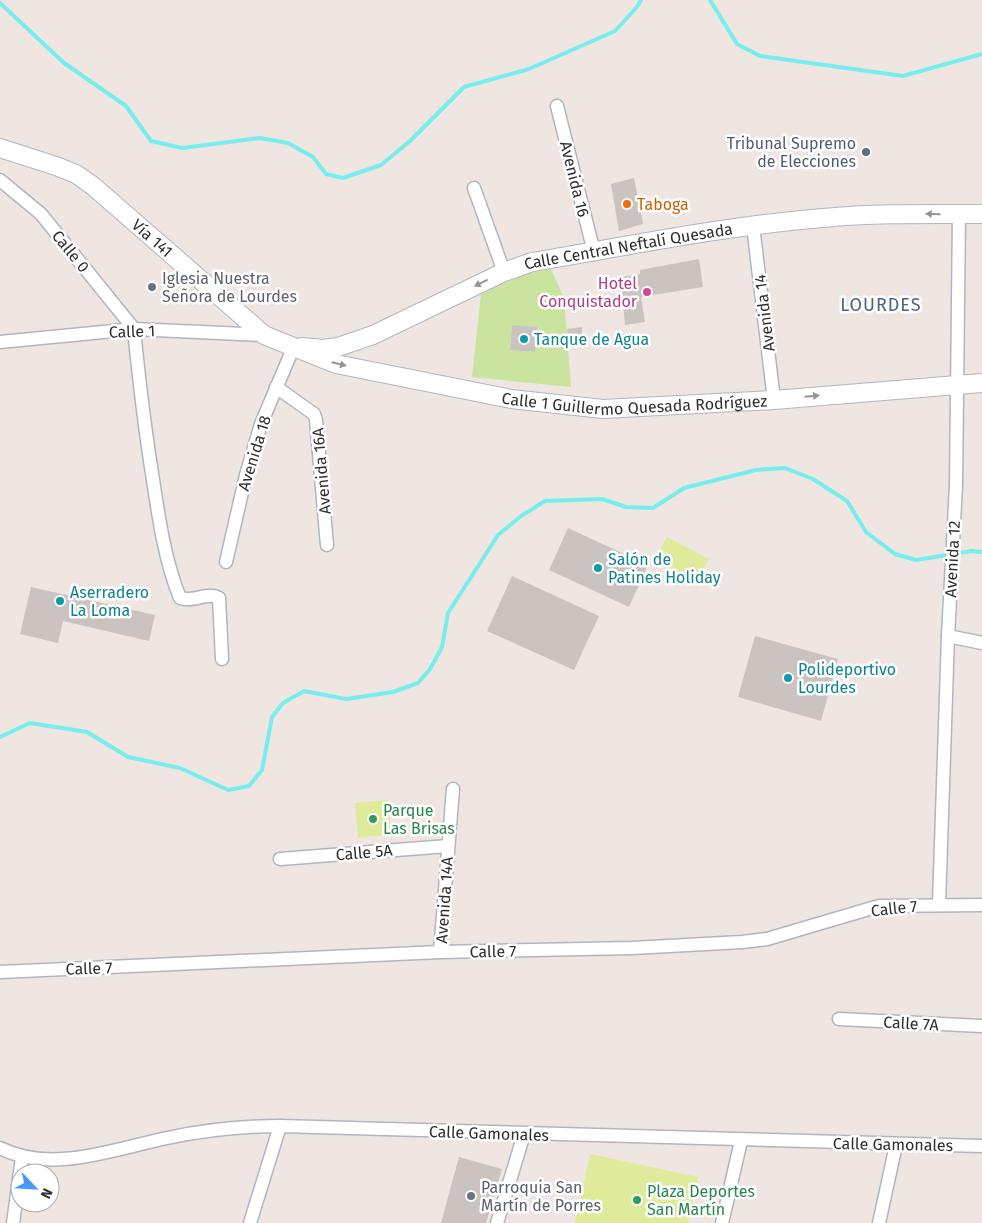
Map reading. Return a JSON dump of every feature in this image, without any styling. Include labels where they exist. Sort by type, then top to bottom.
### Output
[{"type":"main road","name":"Vía 141","points":[[0,148],[76,174],[93,186],[264,335],[294,346]]},
{"type":"main road","name":"Calle Central Neftalí Quesada","points":[[294,346],[323,349],[338,347],[373,335],[504,272],[532,262],[753,226],[888,213],[982,214]]},
{"type":"main road","points":[[373,335],[366,345],[366,358],[376,372]]},
{"type":"main road","name":"Calle 1 Guillermo Quesada Rodríguez","points":[[294,346],[313,357],[336,364],[511,399],[603,409],[774,400],[982,383]]},
{"type":"street","name":"Avenida 16","points":[[557,106],[594,252]]},
{"type":"street","name":"Calle 0","points":[[0,180],[41,214],[134,329]]},
{"type":"street","points":[[474,188],[504,272]]},
{"type":"street","name":"Avenida 12","points":[[940,904],[953,532],[959,214]]},
{"type":"street","name":"Avenida 14","points":[[753,226],[774,400]]},
{"type":"street","name":"Calle 1","points":[[0,342],[134,329],[264,335]]},
{"type":"street","points":[[134,329],[141,404],[162,534],[170,566],[180,598],[189,601],[209,595],[219,598],[222,659]]},
{"type":"street","name":"Avenida 18","points":[[226,562],[246,475],[261,424],[294,346]]},
{"type":"street","name":"Avenida 16A","points":[[276,387],[314,414],[316,420],[327,545]]},
{"type":"street","points":[[948,636],[982,643]]},
{"type":"street","name":"Avenida 14A","points":[[440,952],[453,788]]},
{"type":"street","name":"Calle 5A","points":[[280,859],[448,846]]},
{"type":"street","name":"Calle 7","points":[[0,972],[440,952],[632,948],[742,942],[767,939],[879,906],[982,905]]},
{"type":"street","name":"Calle 7A","points":[[839,1020],[982,1026]]},
{"type":"street","name":"Calle Gamonales","points":[[0,1148],[22,1157],[46,1159],[93,1156],[202,1132],[247,1126],[741,1141],[982,1146]]},
{"type":"street","points":[[250,1223],[280,1126]]},
{"type":"street","points":[[497,1223],[524,1134]]},
{"type":"street","points":[[722,1223],[741,1141]]},
{"type":"street","points":[[880,1223],[896,1145]]},
{"type":"street","points":[[13,1223],[22,1157]]},
{"type":"green space","points":[[551,269],[564,298],[571,387],[472,377],[481,294],[526,273]],"holes":[[[512,326],[536,327],[535,352],[510,350]]]},
{"type":"green space","points":[[667,537],[709,559],[696,581],[655,560]]},
{"type":"green space","name":"Parque Las Brisas","points":[[388,800],[391,835],[358,838],[355,803]]},
{"type":"green space","name":"Plaza Deportes San Martín","points":[[590,1154],[698,1177],[688,1223],[575,1223]]},
{"type":"building","name":"Taboga","points":[[634,178],[643,224],[619,231],[611,184]]},
{"type":"building","name":"Hotel Conquistador","points":[[699,259],[703,287],[641,297],[645,322],[625,325],[621,277],[640,274],[640,270]]},
{"type":"building","name":"Tanque de Agua","points":[[512,325],[537,327],[535,352],[510,350]]},
{"type":"building","points":[[582,327],[582,338],[567,340],[567,329]]},
{"type":"building","name":"Salón de Patines Holiday","points":[[568,528],[648,565],[629,607],[549,570]]},
{"type":"building","points":[[512,576],[599,616],[574,670],[487,631]]},
{"type":"building","name":"Aserradero La Loma","points":[[31,587],[155,615],[149,641],[63,621],[58,643],[20,634]]},
{"type":"building","name":"Polideportivo Lourdes","points":[[755,636],[838,659],[821,721],[738,697]]},
{"type":"building","name":"Parroquia San Martín de Porres","points":[[459,1157],[502,1169],[486,1223],[441,1223]]},
{"type":"waterway","points":[[0,3],[64,63],[126,106],[151,141],[182,148],[260,138],[288,143],[313,157],[326,174],[343,178],[381,165],[410,141],[464,87],[529,69],[615,31],[641,0]]},
{"type":"waterway","points":[[710,0],[737,44],[760,56],[903,76],[982,54]]},
{"type":"waterway","points":[[0,737],[30,723],[87,732],[128,757],[180,768],[228,790],[249,786],[262,770],[272,717],[283,703],[304,691],[346,699],[393,692],[418,683],[430,669],[442,647],[448,613],[498,535],[521,516],[545,501],[602,499],[626,507],[653,508],[684,488],[756,470],[785,468],[813,479],[847,501],[866,532],[895,554],[916,560],[972,551],[982,552]]},
{"type":"place","name":"Tribunal Supremo de Elecciones","points":[[866,152]]},
{"type":"place","name":"Taboga","points":[[627,204]]},
{"type":"place","name":"Iglesia Nuestra Señora de Lourdes","points":[[152,287]]},
{"type":"place","name":"Hotel Conquistador","points":[[647,292]]},
{"type":"place","name":"Tanque de Agua","points":[[524,339]]},
{"type":"place","name":"Salón de Patines Holiday","points":[[598,568]]},
{"type":"place","name":"Aserradero La Loma","points":[[60,601]]},
{"type":"place","name":"Polideportivo Lourdes","points":[[788,678]]},
{"type":"place","name":"Parque Las Brisas","points":[[373,819]]},
{"type":"place","name":"Parroquia San Martín de Porres","points":[[471,1196]]},
{"type":"place","name":"Plaza Deportes San Martín","points":[[637,1200]]},
{"type":"district","name":"LOURDES","points":[[881,305]]}]
